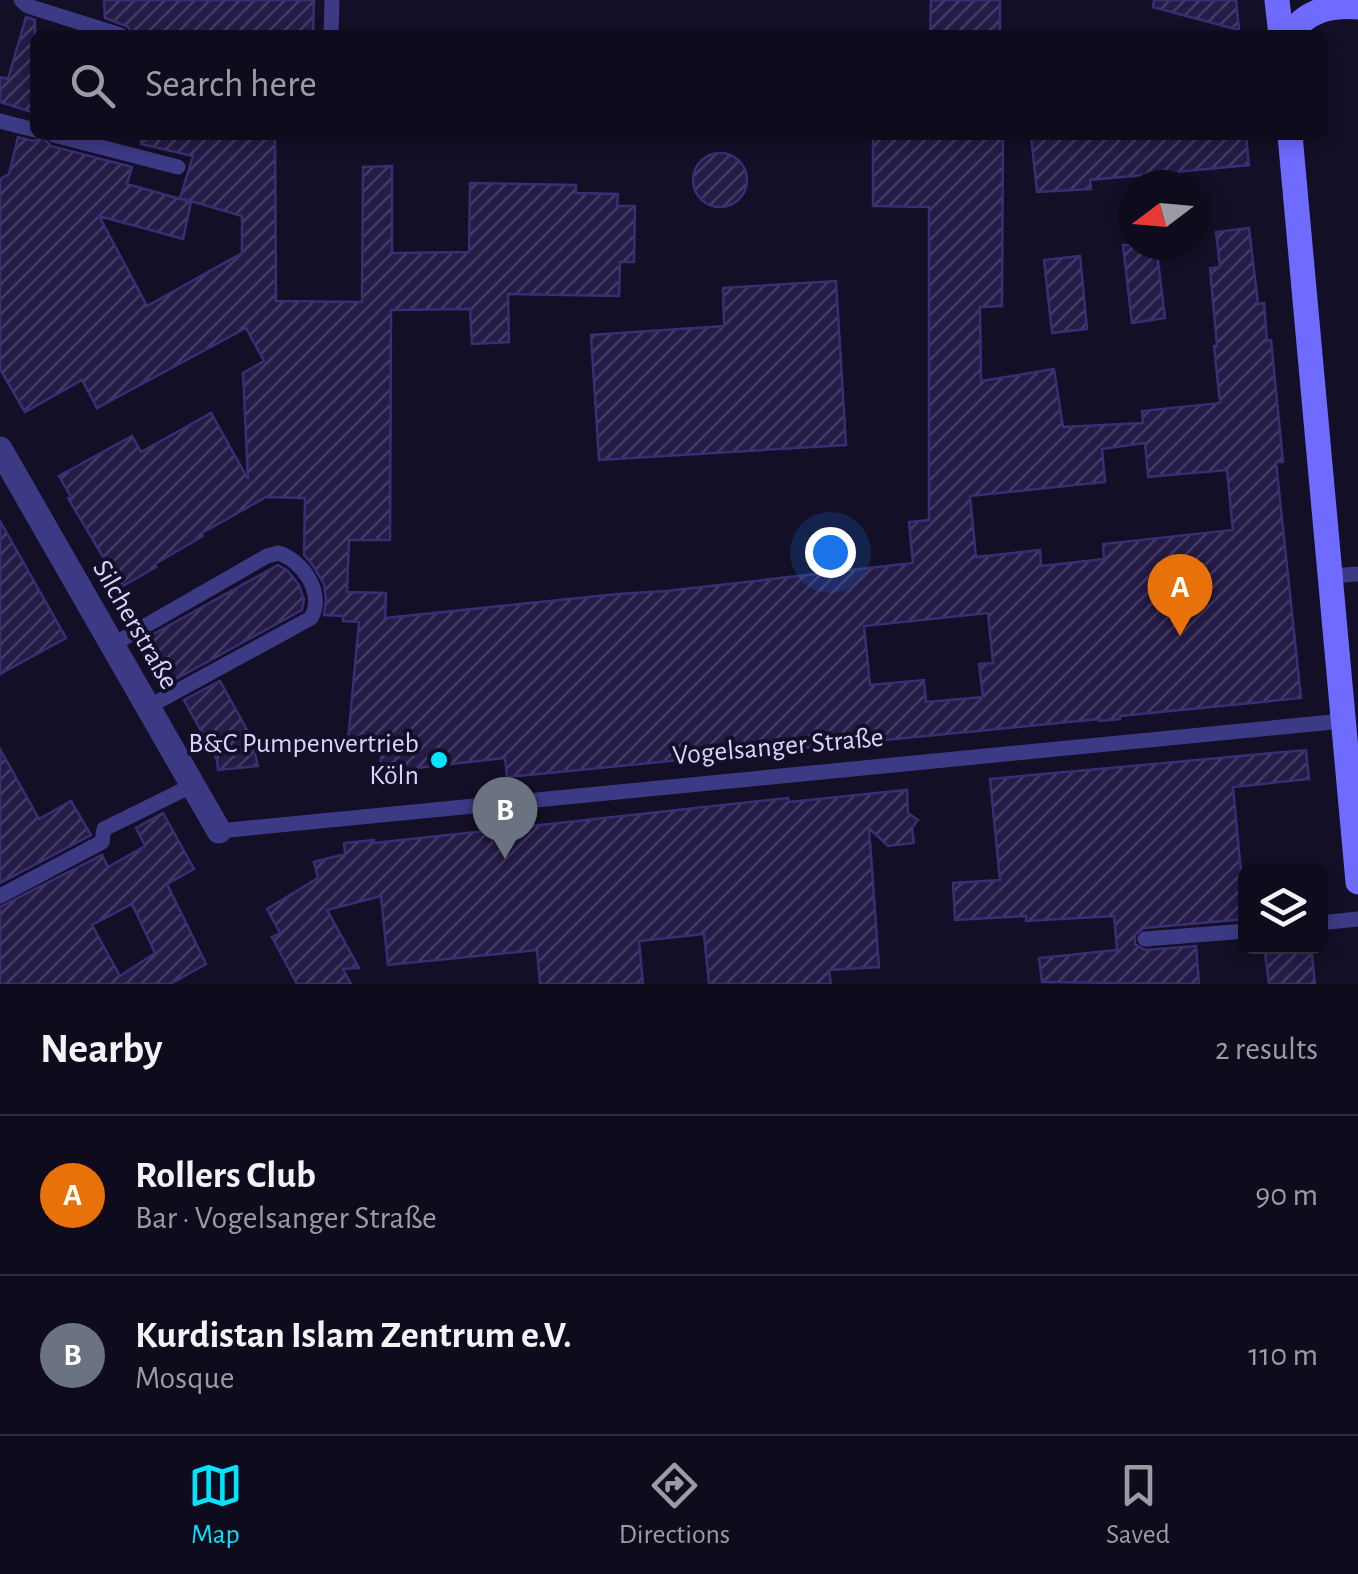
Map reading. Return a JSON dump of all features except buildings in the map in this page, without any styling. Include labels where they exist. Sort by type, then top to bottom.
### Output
[{"type":"street","points":[[1277,0],[1280,30]]},
{"type":"street","points":[[1293,30],[1313,12],[1334,6],[1358,7]]},
{"type":"street","points":[[1290,140],[1358,882]]},
{"type":"street","name":"Silcherstraße","points":[[0,450],[219,830]]},
{"type":"lane","points":[[20,0],[104,30]]},
{"type":"lane","points":[[331,30],[332,0]]},
{"type":"lane","points":[[0,121],[30,129]]},
{"type":"lane","points":[[73,140],[178,167]]},
{"type":"lane","points":[[112,645],[267,556],[278,553],[298,562],[317,598],[311,618],[148,707]]},
{"type":"lane","points":[[1330,576],[1358,574]]},
{"type":"lane","name":"Vogelsanger Straße","points":[[219,830],[1343,721]]},
{"type":"lane","points":[[0,896],[102,842],[104,829],[192,784]]},
{"type":"lane","points":[[1328,922],[1358,919]]},
{"type":"lane","points":[[1146,939],[1238,932]]},
{"type":"place","name":"Rollers Club","points":[[1180,636]]},
{"type":"place","name":"B&C Pumpenvertrieb Köln","points":[[439,760]]},
{"type":"place","name":"Kurdistan Islam Zentrum e.V.","points":[[505,859]]}]
